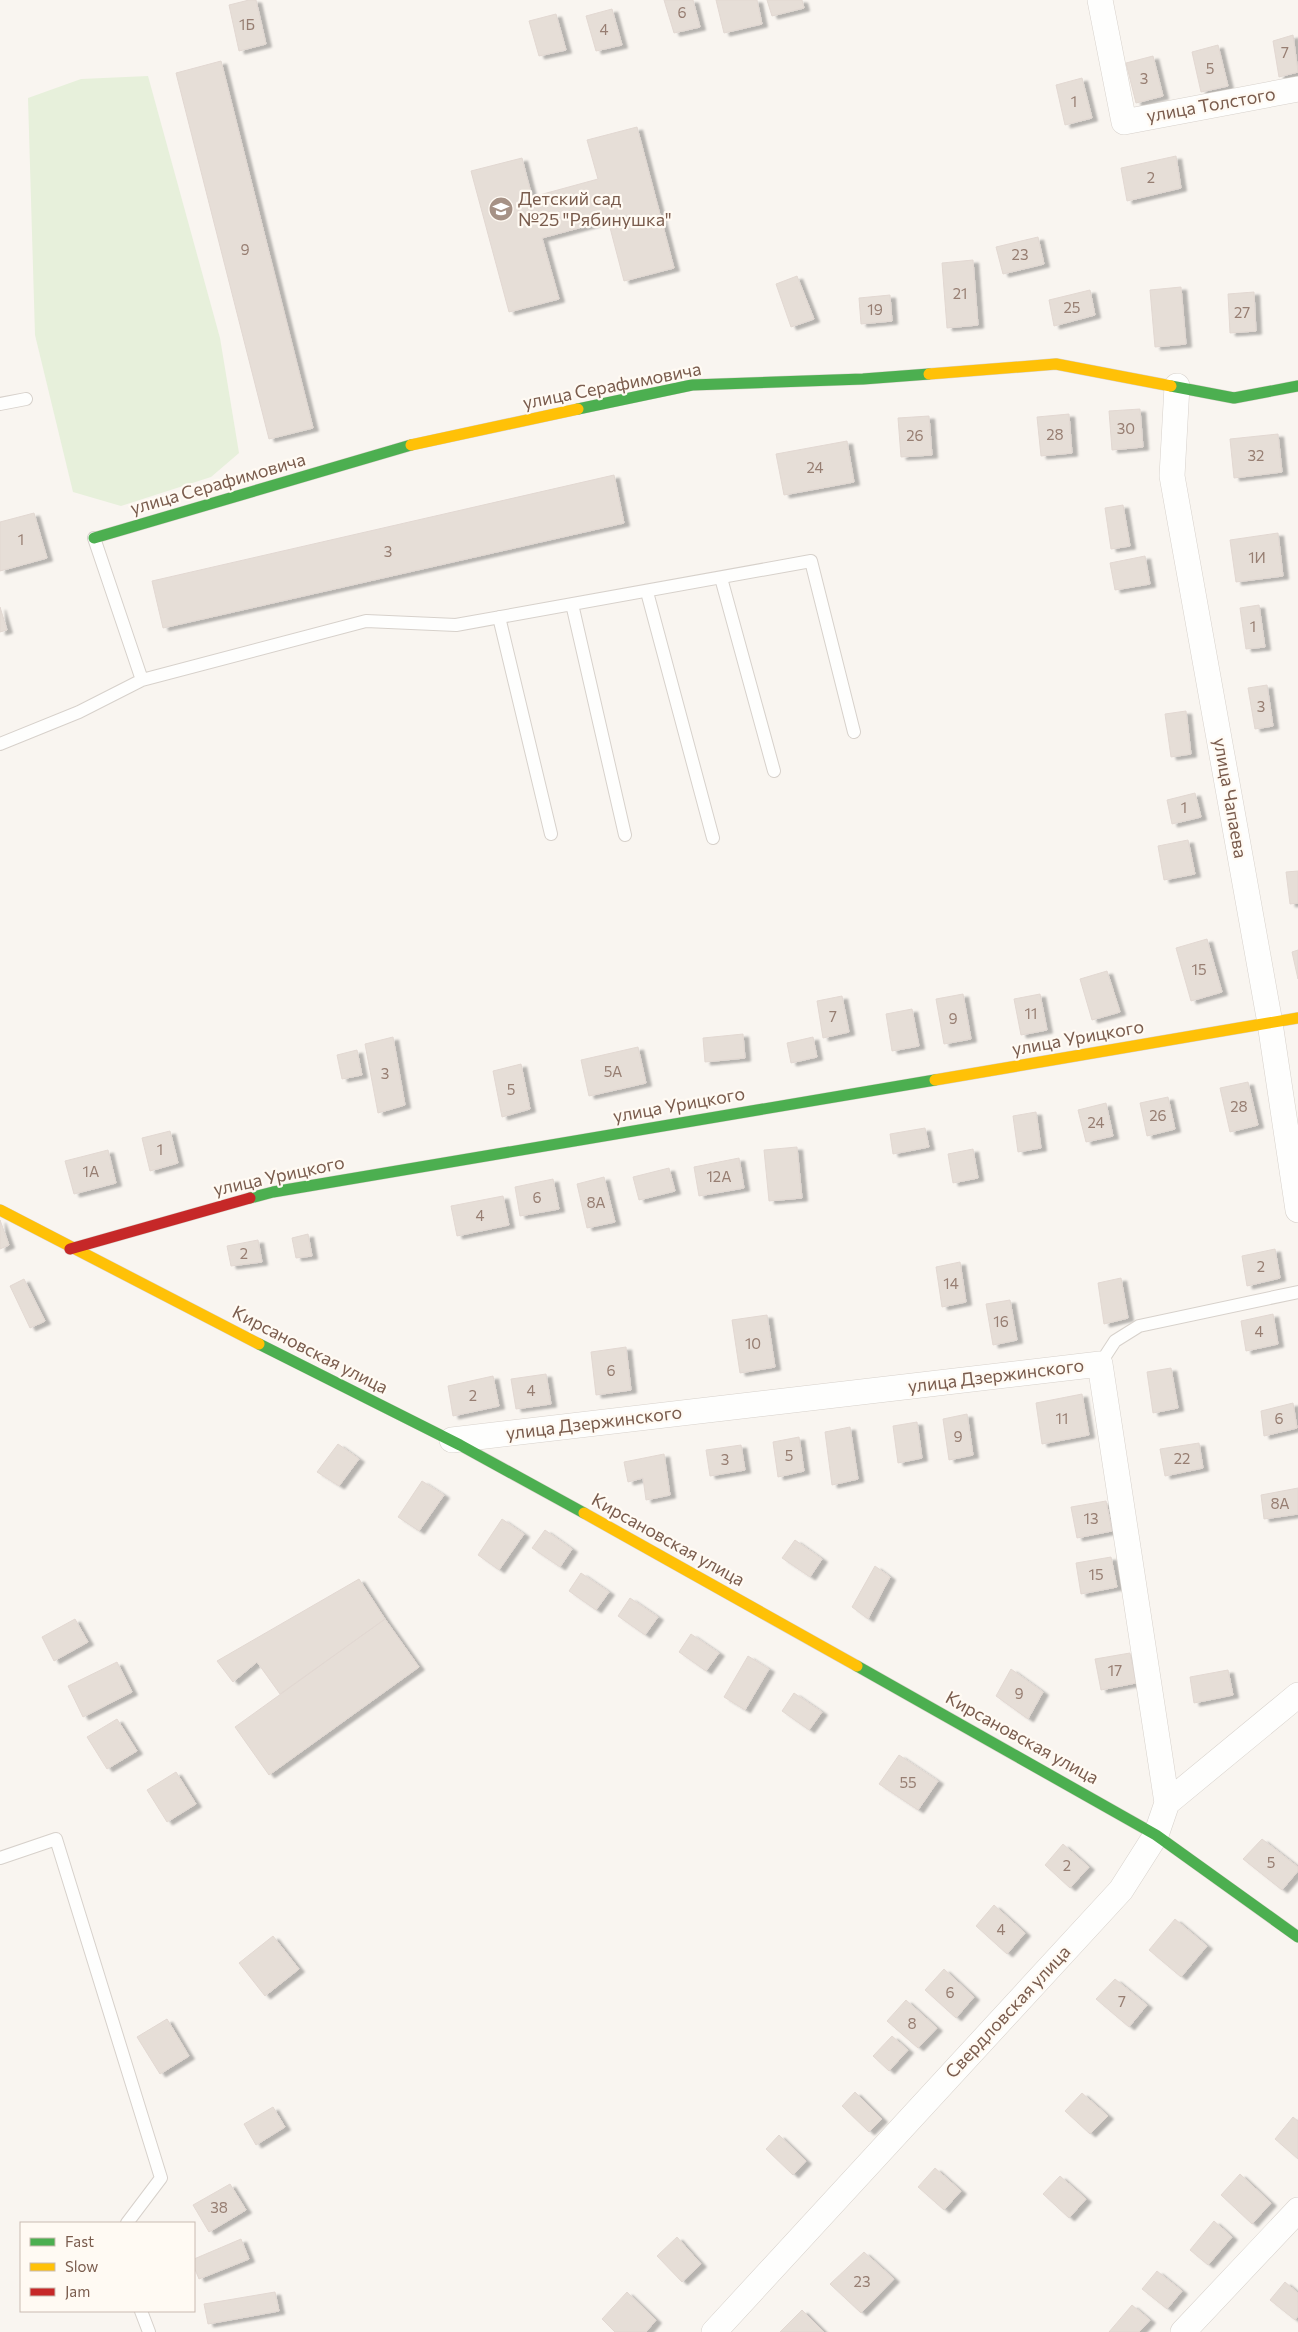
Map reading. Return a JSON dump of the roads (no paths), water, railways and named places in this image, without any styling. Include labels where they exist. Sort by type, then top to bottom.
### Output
[{"type":"street","name":"улица Толстого","points":[[1100,0],[1124,122],[1298,89]]},
{"type":"street","name":"улица Серафимовича","points":[[94,538],[406,446],[692,385],[863,379],[1056,364],[1234,398],[1298,386]]},
{"type":"street","name":"улица Чапаева","points":[[1177,386],[1172,476],[1270,1023],[1298,1210]]},
{"type":"street","name":"улица Урицкого","points":[[70,1249],[273,1192],[1298,1018]]},
{"type":"street","name":"Кирсановская улица","points":[[0,1210],[70,1249],[452,1440],[1012,1752],[1156,1835],[1298,1937]]},
{"type":"street","name":"улица Дзержинского","points":[[452,1440],[1100,1364],[1167,1803]]},
{"type":"street","points":[[1167,1803],[1298,1695]]},
{"type":"street","name":"Свердловская улица","points":[[714,2332],[1121,1890],[1156,1835],[1167,1803]]},
{"type":"street","points":[[1183,2332],[1298,2210]]},
{"type":"lane","points":[[0,404],[26,399]]},
{"type":"lane","points":[[94,538],[142,680]]},
{"type":"lane","points":[[0,744],[79,712],[142,680],[366,621],[456,625],[812,561],[854,732]]},
{"type":"lane","points":[[721,578],[774,771]]},
{"type":"lane","points":[[647,592],[713,838]]},
{"type":"lane","points":[[572,604],[625,835]]},
{"type":"lane","points":[[499,617],[551,834]]},
{"type":"lane","points":[[1100,1364],[1115,1341],[1138,1326],[1298,1292]]},
{"type":"lane","points":[[0,1858],[56,1839],[161,2178],[128,2222]]},
{"type":"lane","points":[[140,2312],[149,2332]]},
{"type":"place","name":"Детский сад №25 \"Рябинушка\"","points":[[501,209]]}]
